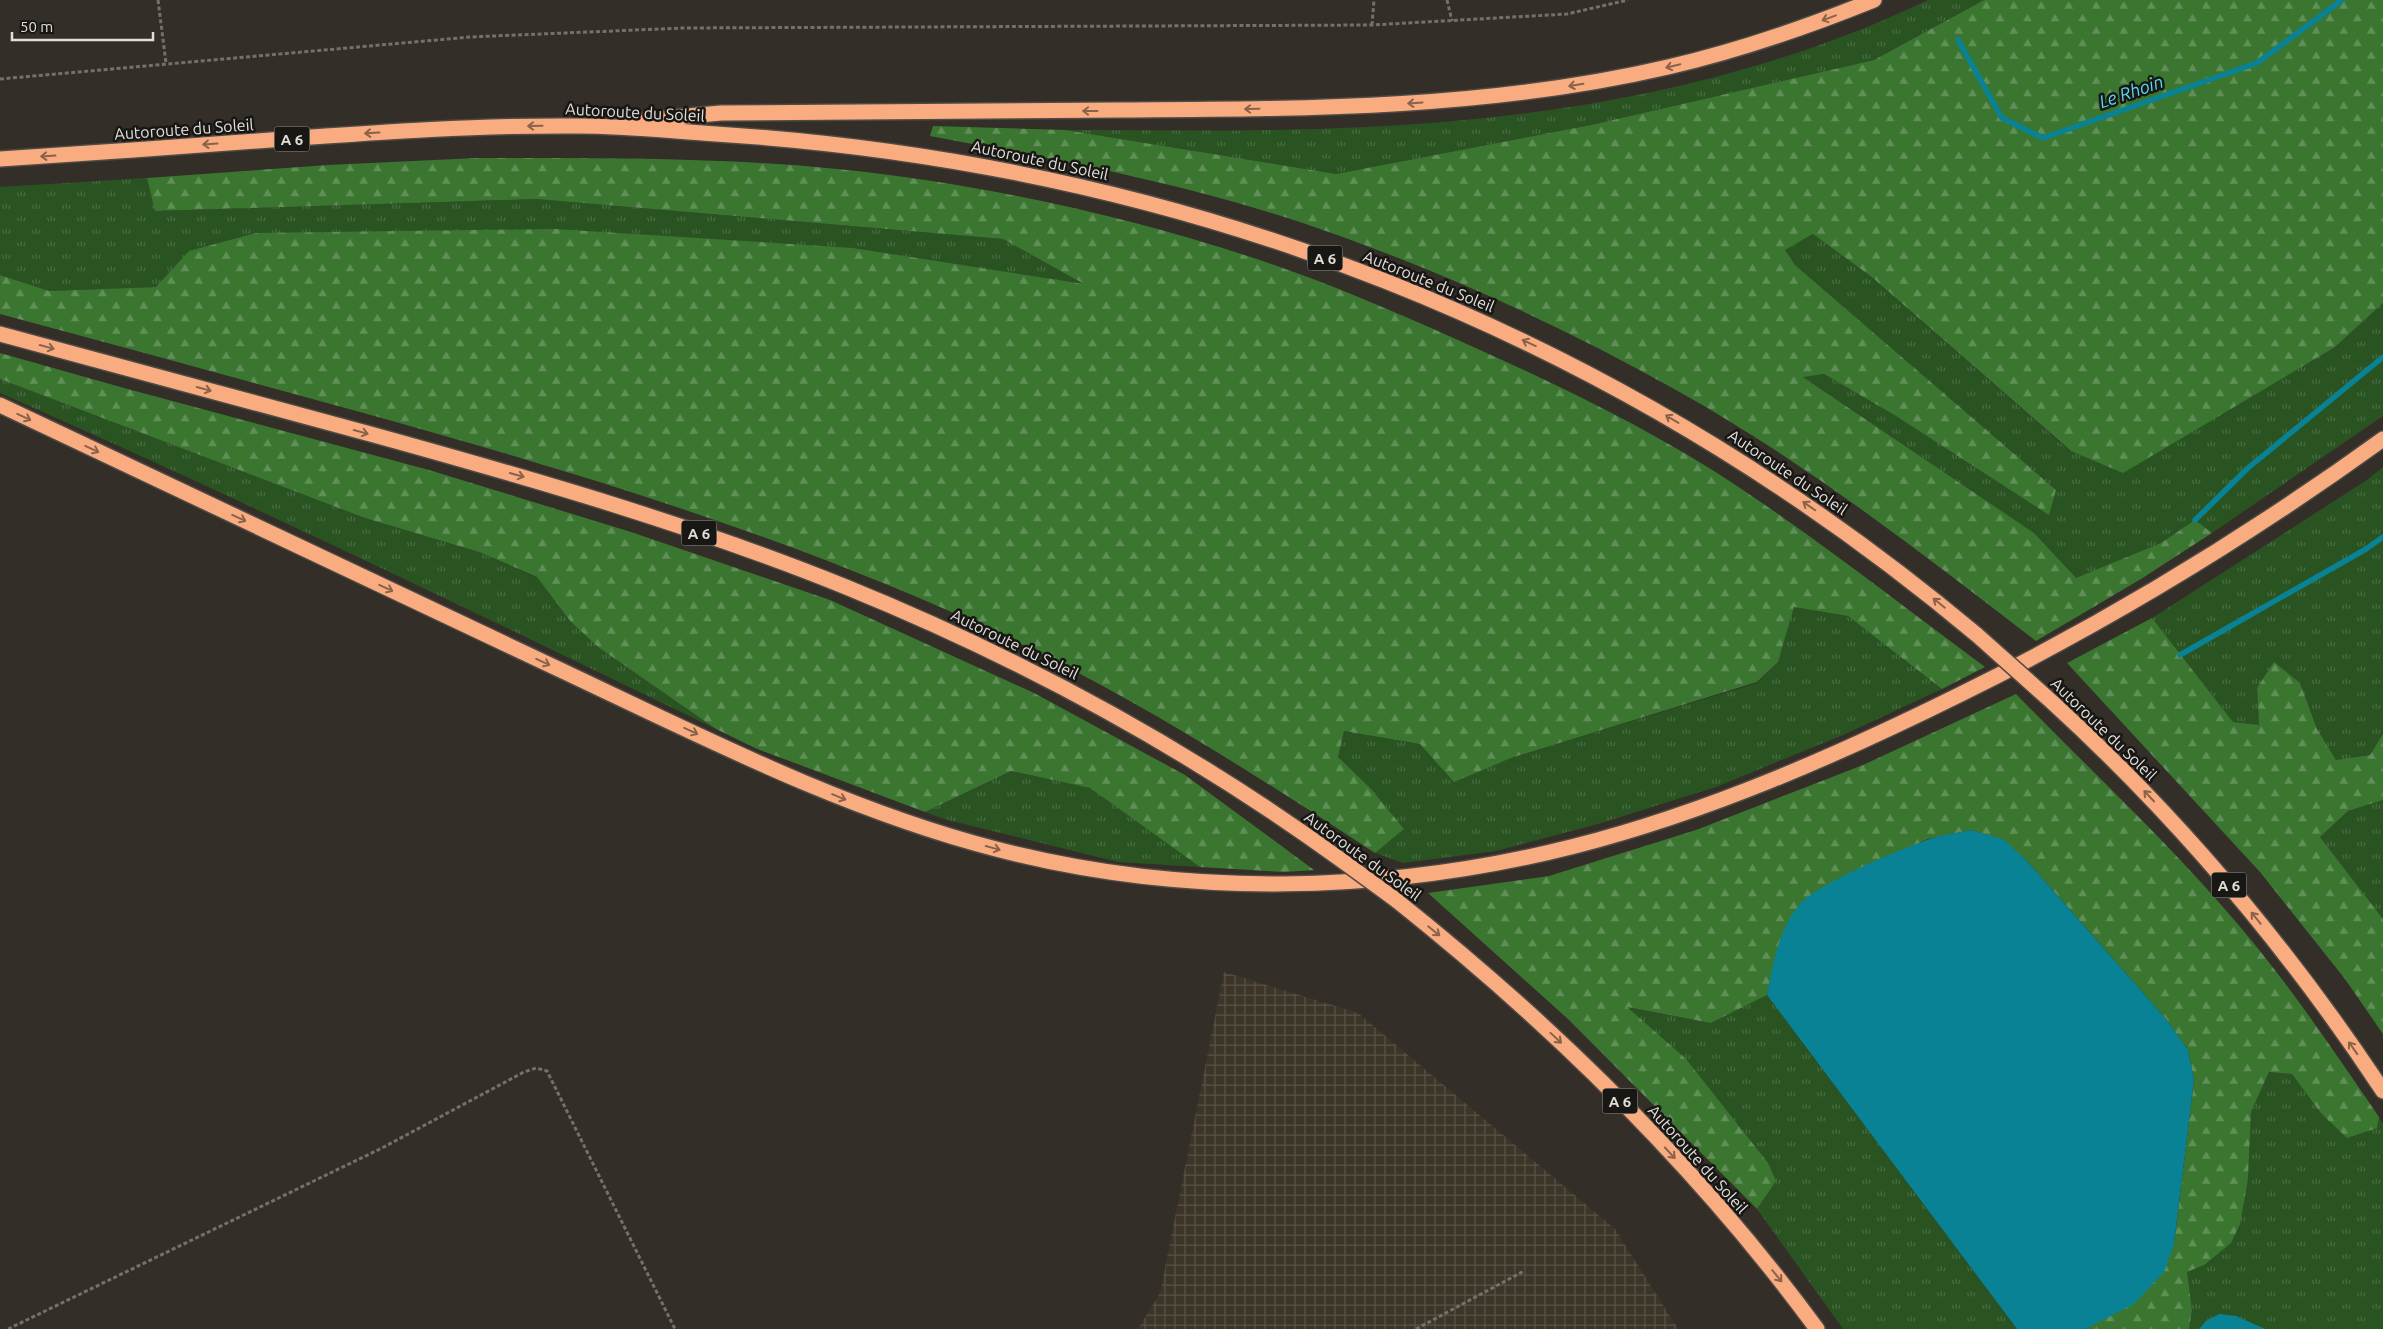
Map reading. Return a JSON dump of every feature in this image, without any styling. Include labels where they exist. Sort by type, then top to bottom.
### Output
[{"type":"highway","points":[[584,126],[721,113],[1260,109],[1362,106],[1477,98],[1581,84],[1669,67],[1780,35],[1874,0]]},
{"type":"highway","name":"Autoroute du Soleil","points":[[0,159],[418,130],[584,126],[829,143],[1004,169],[1153,203],[1224,224],[1332,260],[1401,286],[1511,334],[1603,380],[1668,416],[1763,474],[1824,516],[1921,588],[2052,702],[2139,786],[2239,897],[2329,1014],[2382,1090]]},
{"type":"highway","name":"Autoroute du Soleil","points":[[0,334],[536,481],[682,527],[819,576],[944,629],[1074,693],[1200,766],[1344,862],[1396,900],[1505,991],[1630,1111],[1734,1225],[1817,1329]]},
{"type":"highway","points":[[0,405],[595,686],[785,774],[856,804],[968,841],[1068,865],[1159,878],[1252,884],[1326,883],[1398,877],[1473,867],[1546,853],[1653,822],[1791,771],[1927,711],[2099,623],[2242,536],[2383,438]]},
{"type":"path","points":[[158,0],[166,64]]},
{"type":"path","points":[[1372,25],[1374,0]]},
{"type":"path","points":[[1447,0],[1452,21]]},
{"type":"path","points":[[0,80],[470,37],[579,31],[684,28],[1372,25],[1567,14],[1628,0]]},
{"type":"path","points":[[8,1329],[382,1148],[524,1072],[536,1068],[547,1071],[675,1329]]},
{"type":"path","points":[[1416,1329],[1524,1271]]},
{"type":"shaded area","points":[[1224,972],[1358,1013],[1615,1229],[1678,1329],[1138,1329],[1160,1293]]},
{"type":"green space","points":[[1928,0],[1984,0],[1874,60],[1591,125],[1336,174],[1065,130],[1328,129],[1439,122],[1583,105],[1654,92],[1724,75],[1793,54],[1861,29]]},
{"type":"green space","points":[[1984,0],[2383,0],[2383,303],[2335,347],[2123,473],[2071,451],[1873,278],[1813,234],[1785,250],[1795,265],[2056,490],[2049,515],[1896,416],[1824,374],[1803,377],[2034,533],[2076,578],[2161,543],[2195,520],[2212,533],[2141,579],[2036,641],[1860,509],[1770,447],[1676,390],[1540,319],[1399,258],[1303,223],[1257,209],[1118,173],[930,136],[933,126],[1065,130],[1336,174],[1591,125],[1874,60]]},
{"type":"green space","points":[[477,158],[702,160],[792,165],[894,176],[1009,194],[1067,206],[1181,236],[1291,271],[1363,299],[1480,350],[1613,414],[1678,449],[1740,488],[1833,553],[1985,667],[1942,689],[1848,616],[1794,607],[1778,662],[1757,682],[1511,758],[1454,782],[1420,744],[1344,731],[1338,757],[1371,789],[1404,829],[1375,853],[1195,739],[1103,686],[1008,638],[929,602],[850,570],[689,511],[443,435],[0,314],[0,275],[49,291],[156,287],[189,251],[256,233],[555,229],[853,248],[1084,284],[1003,239],[536,199],[155,211],[147,178],[328,165]]},
{"type":"green space","points":[[147,178],[156,211],[536,199],[1003,239],[1086,285],[853,248],[189,251],[157,287],[49,291],[0,275],[0,187]]},
{"type":"green space","points":[[1813,234],[1873,278],[2070,451],[2335,347],[2383,303],[2383,416],[2212,533],[2195,521],[2161,543],[2076,579],[2034,533],[1802,376],[1824,374],[1896,416],[2049,514],[2056,490],[1795,265],[1785,250]]},
{"type":"green space","points":[[0,353],[429,470],[631,532],[830,600],[1034,693],[1185,775],[1314,870],[1284,872],[1200,867],[1090,788],[1011,771],[925,812],[755,748],[716,729],[598,647],[571,622],[537,577],[479,552],[365,518],[0,379]]},
{"type":"green space","points":[[0,379],[365,518],[479,552],[538,578],[571,622],[598,647],[716,729],[270,516],[0,393]]},
{"type":"green space","points":[[2383,467],[2383,734],[2370,755],[2336,760],[2317,729],[2300,683],[2257,688],[2259,725],[2233,722],[2152,618],[2367,480]]},
{"type":"green space","points":[[1794,607],[1848,616],[1942,689],[1843,735],[1716,787],[1598,824],[1496,851],[1403,863],[1375,853],[1404,829],[1338,757],[1344,731],[1420,744],[1454,781],[1511,758],[1757,683],[1778,662]]},
{"type":"green space","points":[[2152,618],[2233,722],[2259,725],[2257,688],[2274,662],[2300,683],[2317,729],[2336,760],[2370,755],[2383,734],[2383,800],[2348,811],[2320,837],[2383,919],[2383,1034],[2345,979],[2260,872],[2067,663]]},
{"type":"green space","points":[[2016,694],[2183,863],[2256,945],[2293,994],[2379,1117],[2377,1128],[2347,1138],[2320,1112],[2292,1074],[2269,1072],[2251,1112],[2248,1179],[2240,1224],[2231,1243],[2204,1265],[2187,1272],[2192,1310],[2189,1329],[2085,1329],[2099,1321],[2174,1244],[2194,1080],[2188,1050],[2166,1019],[2026,860],[2003,840],[1971,830],[1928,839],[1829,884],[1776,954],[1767,995],[1711,1023],[1627,1007],[1686,1059],[1768,1163],[1776,1181],[1757,1209],[1568,1019],[1428,893],[1549,876],[1696,830],[1863,765]]},
{"type":"green space","points":[[1011,771],[1090,788],[1200,867],[1118,862],[944,819],[925,812]]},
{"type":"green space","points":[[2383,800],[2383,919],[2320,837],[2348,811]]},
{"type":"green space","points":[[1767,995],[2017,1329],[1843,1329],[1757,1209],[1776,1181],[1626,1007],[1711,1023]]},
{"type":"green space","points":[[2269,1072],[2292,1074],[2320,1112],[2376,1128],[2379,1117],[2383,1124],[2383,1329],[2189,1329],[2192,1310],[2187,1272],[2204,1265],[2248,1179],[2251,1112]]},
{"type":"water","points":[[1971,830],[2003,839],[2026,860],[2166,1019],[2188,1050],[2194,1080],[2174,1244],[2164,1272],[2134,1304],[2085,1329],[2017,1329],[1767,995],[1782,934],[1793,913],[1801,903],[1825,886],[1898,851],[1932,838]]},
{"type":"water","points":[[2219,1314],[2236,1316],[2265,1329],[2199,1329],[2206,1321]]},
{"type":"waterway","name":"Le Rhoin","points":[[1958,40],[2002,118],[2043,138],[2257,63],[2342,0]]},
{"type":"waterway","points":[[2195,520],[2248,468],[2383,357]]},
{"type":"waterway","points":[[2180,655],[2366,549],[2383,537]]}]
